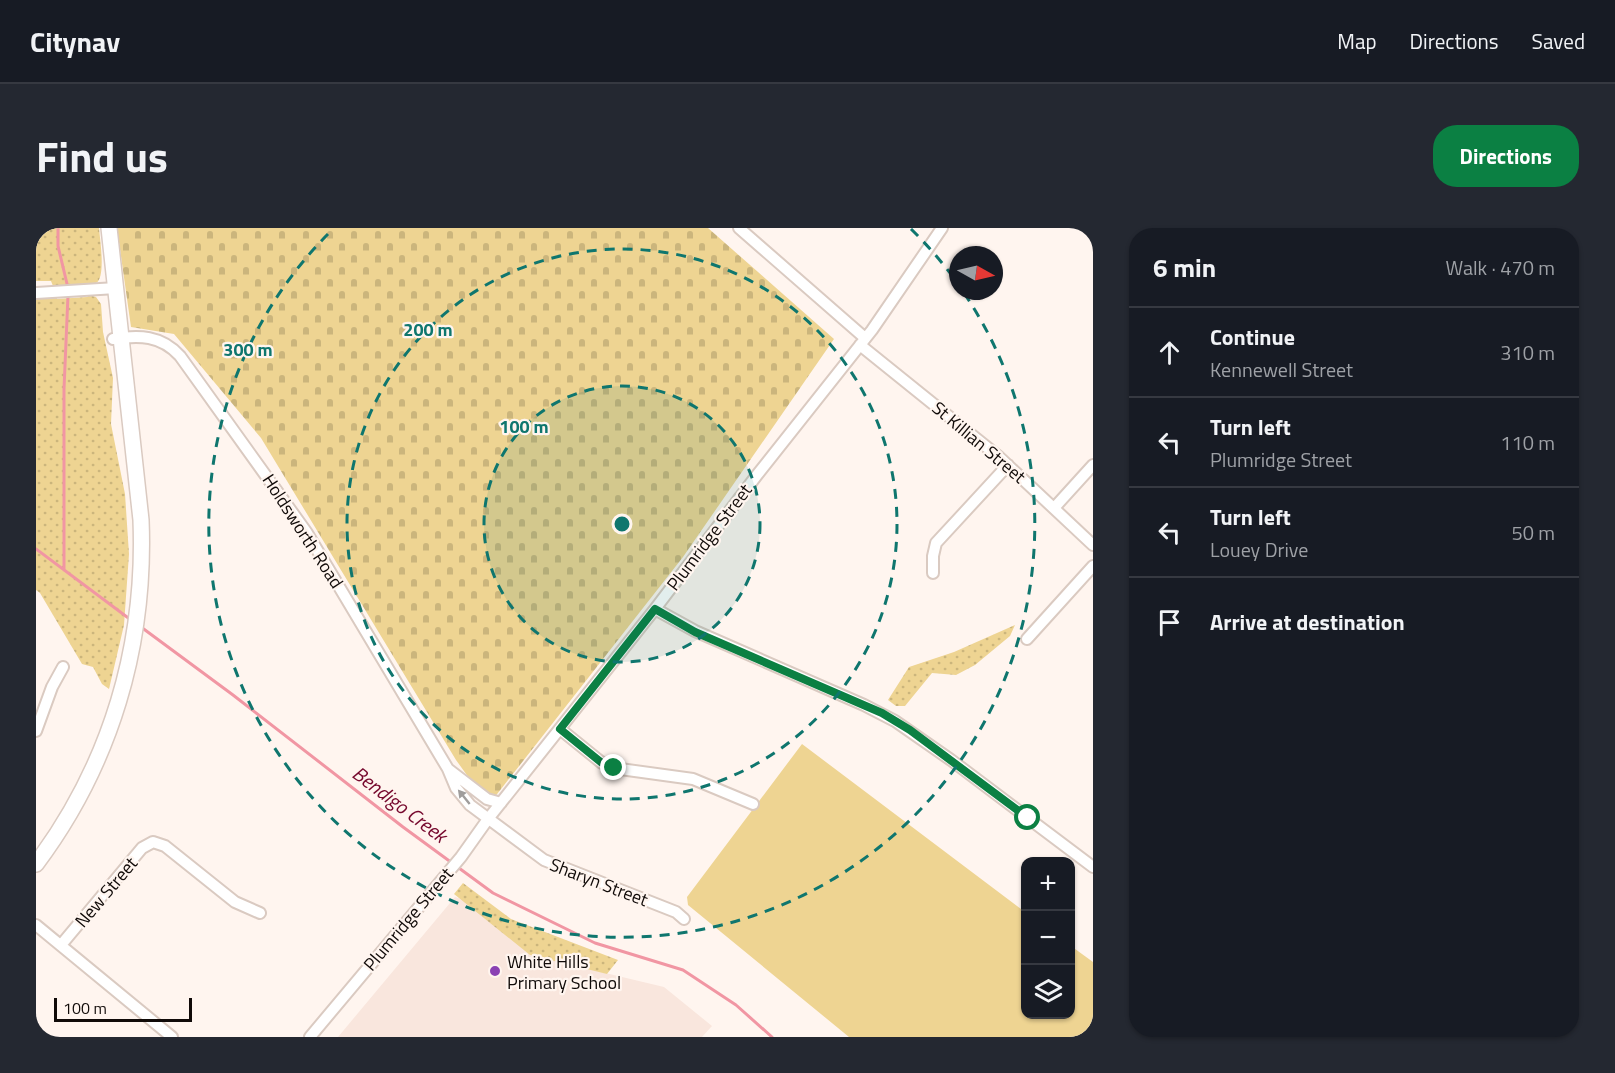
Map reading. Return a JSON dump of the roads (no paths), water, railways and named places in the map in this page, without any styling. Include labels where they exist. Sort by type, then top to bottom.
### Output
[{"type":"main road","points":[[36,864],[61,829],[92,773],[110,731],[129,668],[137,622],[142,536],[137,472],[103,228]]},
{"type":"main road","points":[[109,228],[111,288]]},
{"type":"street","name":"St Killian Street","points":[[739,228],[862,342],[1008,465],[1093,545]]},
{"type":"street","name":"Plumridge Street","points":[[310,1037],[461,857],[488,819],[655,609],[862,342],[942,228]]},
{"type":"street","points":[[36,293],[111,288]]},
{"type":"street","name":"Holdsworth Road","points":[[118,338],[154,338],[171,347],[180,356],[307,533],[462,796],[488,819]]},
{"type":"street","points":[[933,573],[936,543],[1008,465]]},
{"type":"street","points":[[1054,508],[1093,465]]},
{"type":"street","points":[[1027,639],[1093,566]]},
{"type":"street","points":[[655,609],[695,632],[864,705],[895,721],[951,760],[1093,867]]},
{"type":"street","points":[[36,731],[52,687],[63,667]]},
{"type":"street","points":[[560,729],[602,763],[614,768],[693,779],[753,804]]},
{"type":"street","name":"Holdsworth Road","points":[[448,769],[488,799],[501,803]]},
{"type":"street","name":"Sharyn Street","points":[[488,819],[548,863],[676,912],[684,919]]},
{"type":"street","name":"New Street","points":[[61,945],[142,848],[153,842],[165,846],[235,902],[260,913]]},
{"type":"street","points":[[36,925],[172,1037]]},
{"type":"waterway","points":[[58,228],[58,246],[68,288]]},
{"type":"waterway","points":[[64,570],[64,389],[68,295]]},
{"type":"waterway","name":"Bendigo Creek","points":[[36,549],[131,620]]},
{"type":"waterway","name":"Bendigo Creek","points":[[141,627],[493,893],[595,943],[683,970],[736,1005],[772,1037]]},
{"type":"place","name":"White Hills Primary School","points":[[495,971]]}]
